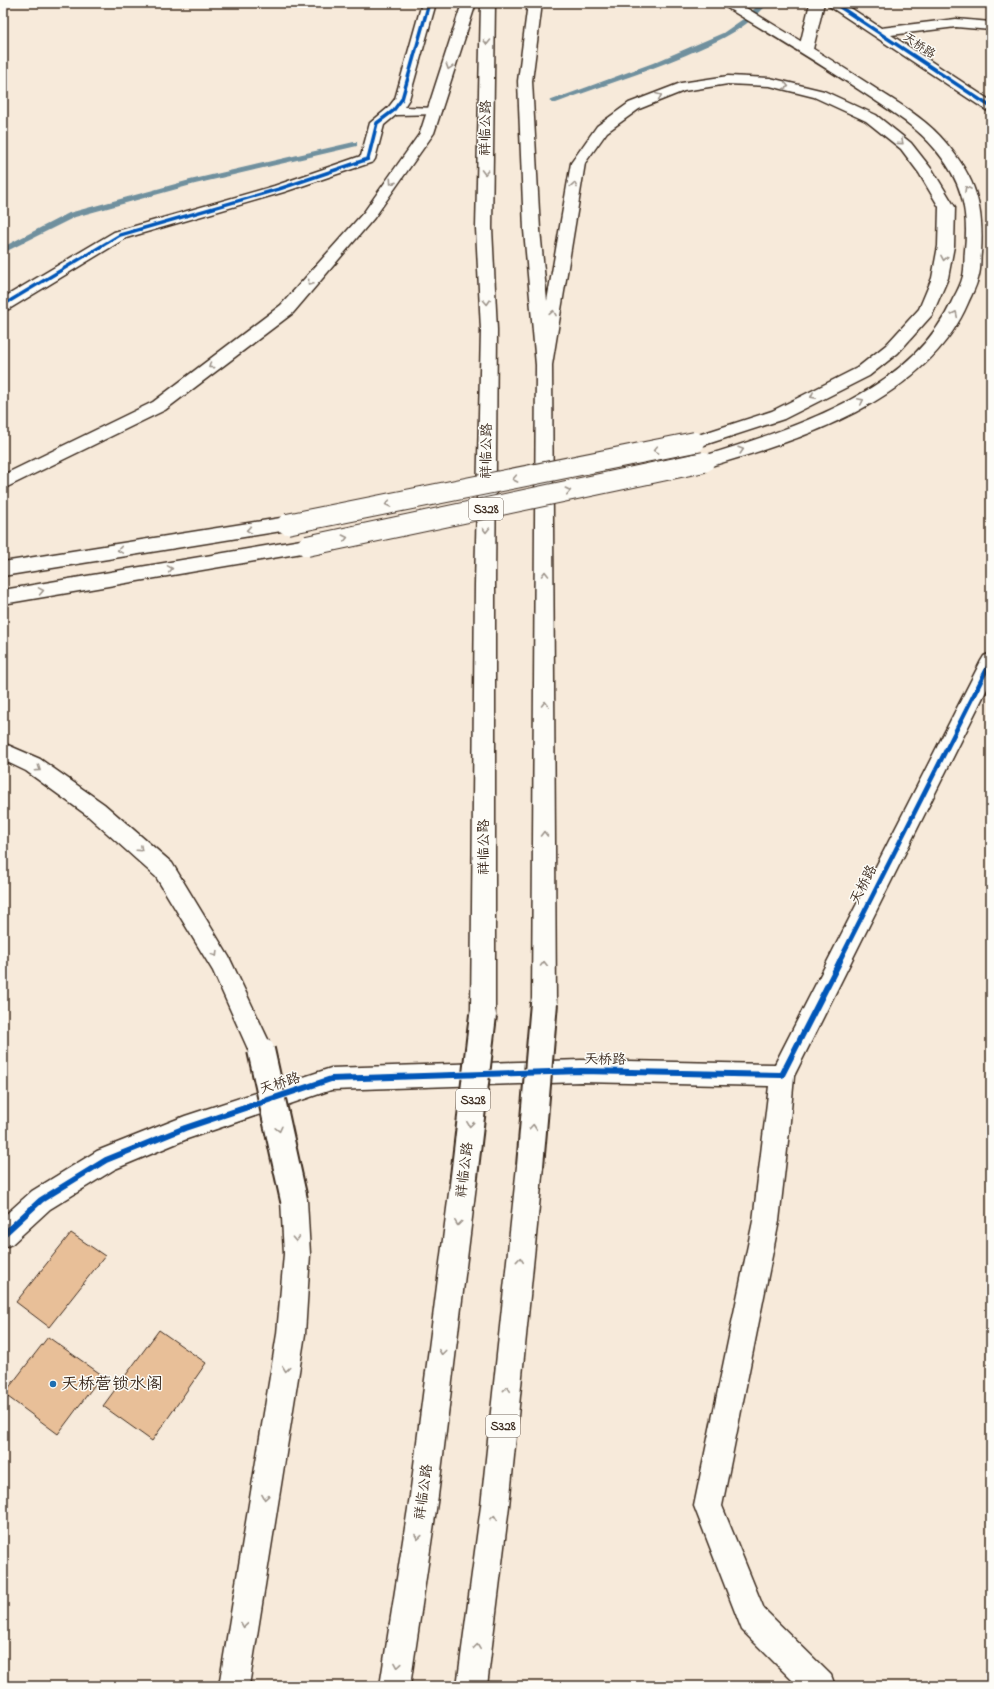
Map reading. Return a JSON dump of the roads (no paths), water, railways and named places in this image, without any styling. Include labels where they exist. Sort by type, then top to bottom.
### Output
[{"type":"main road","points":[[3,305],[120,234],[279,189],[368,159],[378,123],[393,111],[402,99],[429,3]]},
{"type":"main road","points":[[3,483],[158,406],[287,309],[369,215],[427,133],[469,3]]},
{"type":"main road","name":"祥临公路","points":[[395,1686],[424,1496],[483,1015],[485,593],[489,330],[484,228],[488,3]]},
{"type":"main road","name":"S328","points":[[472,1686],[495,1506],[530,1166],[544,1003],[544,365],[532,230],[525,81],[535,3]]},
{"type":"main road","points":[[806,49],[817,3]]},
{"type":"main road","name":"天桥路","points":[[834,3],[880,32],[991,107]]},
{"type":"main road","points":[[3,597],[306,546],[704,462],[775,440],[823,420],[870,397],[908,370],[937,342],[954,318],[971,279],[974,238],[970,194],[941,146],[911,118],[806,49],[730,4]]},
{"type":"main road","points":[[880,32],[956,23],[991,26]]},
{"type":"main road","points":[[3,568],[287,524],[695,442],[778,415],[863,372],[892,349],[926,311],[940,278],[946,246],[947,207],[926,171],[906,146],[871,118],[819,94],[770,82],[728,80],[681,87],[634,106],[602,129],[578,163],[544,365]]},
{"type":"main road","points":[[393,111],[434,110]]},
{"type":"main road","name":"天桥路","points":[[3,1235],[41,1200],[106,1160],[185,1128],[331,1079],[581,1071],[782,1075],[991,661]]},
{"type":"main road","points":[[3,752],[33,765],[96,810],[164,870],[221,964],[261,1050],[294,1200],[297,1254],[291,1334],[234,1686]]},
{"type":"main road","points":[[782,1075],[777,1132],[766,1221],[708,1506],[753,1619],[820,1686]]},
{"type":"waterway","points":[[553,101],[656,65],[726,35],[749,19],[764,3]]},
{"type":"waterway","points":[[3,250],[72,215],[193,182],[354,144]]},
{"type":"place","name":"天桥营锁水阁","points":[[53,1384]]}]
